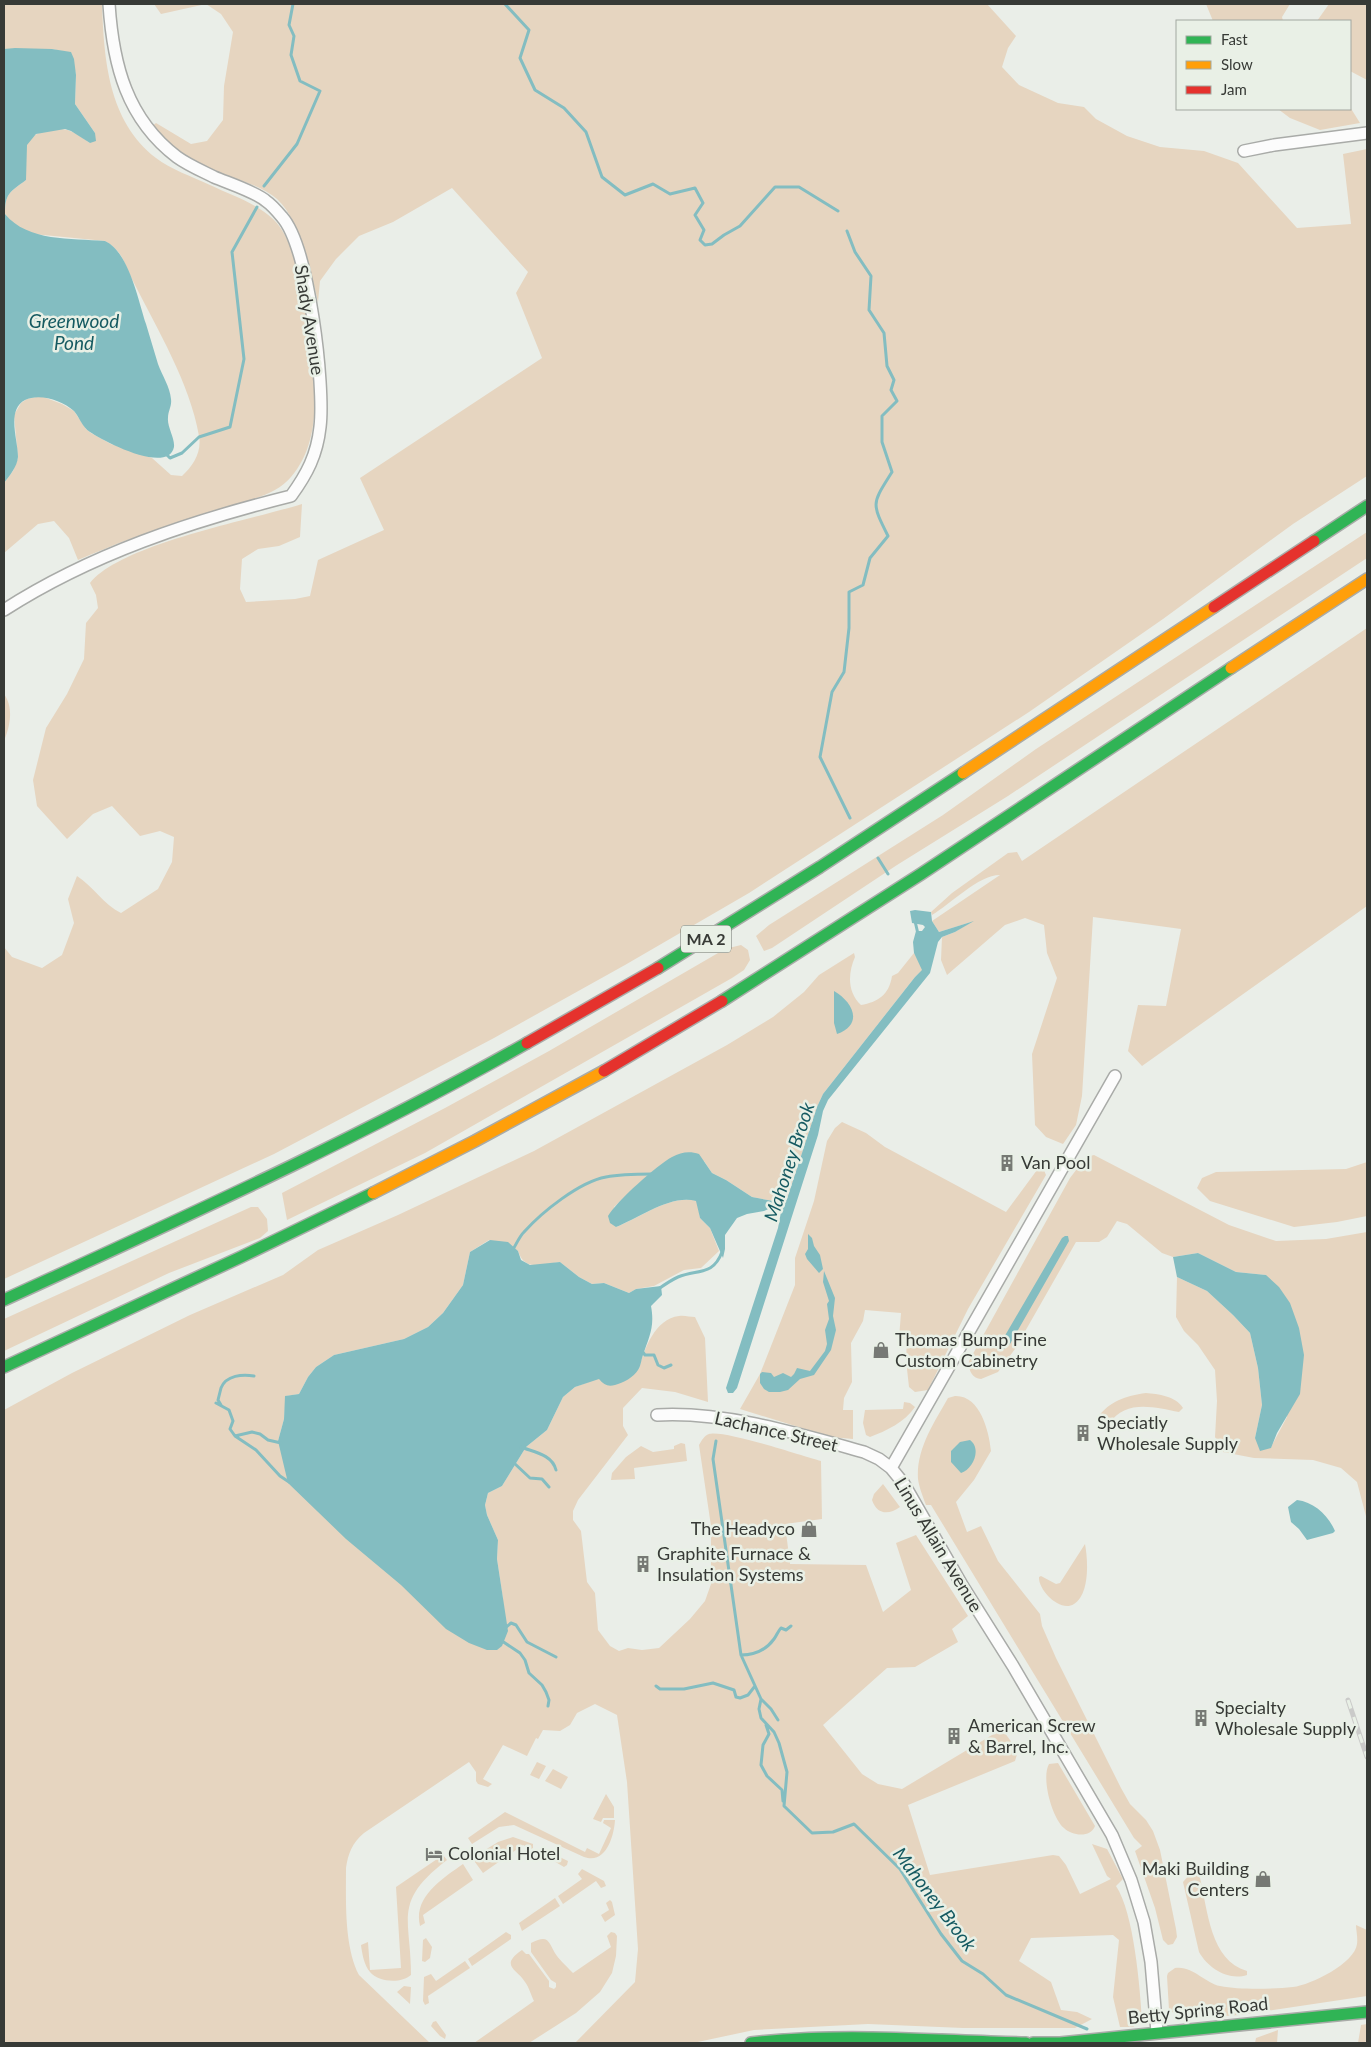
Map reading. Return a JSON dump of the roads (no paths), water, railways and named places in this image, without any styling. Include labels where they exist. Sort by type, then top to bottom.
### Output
[{"type":"main road","name":"MA 2","points":[[4,1300],[364,1130],[591,1007],[717,932],[824,865],[1367,506]]},
{"type":"main road","points":[[4,1368],[336,1212],[465,1147],[625,1059],[740,991],[848,922],[1367,579]]},
{"type":"main road","name":"Betty Spring Road","points":[[1033,2043],[1060,2043],[1367,2012]]},
{"type":"main road","points":[[751,2043],[817,2038],[1026,2043]]},
{"type":"street","name":"Shady Avenue","points":[[4,610],[71,572],[120,550],[243,509],[291,496],[312,466],[320,428],[319,359],[308,293],[298,249],[284,219],[265,199],[179,158],[152,136],[132,106],[120,73],[111,33],[109,4]]},
{"type":"street","points":[[1244,151],[1274,145],[1367,133]]},
{"type":"street","name":"Linus Allain Avenue","points":[[1115,1076],[891,1468],[904,1484],[957,1577],[1013,1666],[1112,1835],[1131,1880],[1144,1922],[1152,1970],[1158,2032]]},
{"type":"street","name":"Lachance Street","points":[[657,1415],[694,1414],[757,1426],[864,1452],[879,1459],[891,1468]]},
{"type":"water","name":"Greenwood Pond","points":[[4,49],[52,49],[71,52],[76,75],[75,104],[95,133],[96,141],[90,143],[65,129],[36,134],[27,145],[26,180],[7,197],[5,214],[26,230],[38,234],[64,239],[105,241],[120,255],[132,278],[158,364],[169,390],[171,402],[168,421],[174,447],[169,455],[160,458],[148,457],[121,448],[90,432],[69,407],[50,399],[31,398],[19,405],[16,411],[14,426],[18,457],[15,468],[4,483]]},
{"type":"water","points":[[910,911],[931,912],[932,921],[939,932],[974,921],[942,937],[938,942],[930,973],[828,1100],[737,1388],[733,1393],[728,1393],[726,1388],[778,1228],[780,1208],[773,1207],[737,1218],[725,1235],[723,1258],[710,1228],[700,1218],[696,1201],[676,1201],[666,1204],[616,1227],[610,1223],[608,1216],[628,1193],[657,1167],[672,1157],[686,1152],[699,1154],[712,1173],[752,1197],[784,1203],[823,1094],[922,970],[914,953],[913,942],[916,931],[922,931],[925,927],[912,923]]},
{"type":"water","points":[[834,991],[846,1001],[853,1013],[851,1025],[837,1034],[834,1023]]},
{"type":"water","points":[[808,1234],[820,1255],[823,1269],[819,1273],[805,1254],[808,1249]]},
{"type":"water","points":[[1068,1236],[1069,1241],[1010,1344],[1004,1349],[1001,1348],[1000,1345],[1003,1339],[1062,1238]]},
{"type":"water","points":[[490,1240],[508,1242],[518,1251],[521,1260],[530,1265],[560,1262],[579,1277],[592,1284],[604,1283],[629,1293],[636,1289],[661,1286],[662,1295],[651,1306],[651,1332],[640,1367],[636,1373],[615,1385],[606,1385],[599,1379],[575,1387],[563,1397],[547,1430],[526,1447],[502,1486],[488,1493],[485,1505],[487,1515],[498,1540],[497,1559],[508,1631],[502,1646],[497,1650],[487,1650],[469,1643],[446,1629],[401,1585],[346,1539],[288,1483],[278,1441],[284,1419],[285,1396],[299,1394],[316,1367],[334,1355],[404,1339],[428,1327],[443,1313],[463,1285],[470,1252]]},
{"type":"water","points":[[1198,1253],[1236,1272],[1266,1275],[1279,1287],[1290,1303],[1299,1328],[1304,1355],[1300,1394],[1277,1433],[1271,1448],[1260,1451],[1255,1438],[1262,1405],[1258,1368],[1250,1333],[1207,1291],[1177,1277],[1173,1257]]},
{"type":"water","points":[[824,1271],[835,1298],[833,1316],[836,1330],[831,1350],[814,1375],[800,1379],[788,1390],[769,1392],[760,1383],[760,1374],[762,1372],[771,1373],[774,1377],[783,1373],[791,1377],[797,1368],[810,1371],[825,1351],[827,1344],[825,1330],[829,1319],[827,1304],[829,1301],[823,1282]]},
{"type":"water","points":[[970,1440],[974,1444],[976,1453],[969,1467],[961,1473],[951,1462],[951,1451],[960,1442]]},
{"type":"water","points":[[1297,1500],[1309,1503],[1320,1510],[1329,1520],[1335,1531],[1307,1540],[1291,1522],[1288,1507]]},
{"type":"waterway","points":[[264,186],[297,144],[320,91],[300,81],[291,55],[294,36],[289,25],[293,4]]},
{"type":"waterway","name":"Mahoney Brook","points":[[505,4],[529,30],[520,58],[535,90],[564,108],[586,132],[602,177],[625,195],[653,184],[670,194],[695,188],[703,203],[695,215],[704,230],[700,240],[705,245],[712,244],[740,226],[775,187],[799,187],[838,211]]},
{"type":"waterway","points":[[165,453],[170,458],[182,453],[199,437],[230,427],[244,359],[232,252],[257,207]]},
{"type":"waterway","name":"Mahoney Brook","points":[[847,231],[855,252],[871,276],[869,310],[884,333],[887,366],[894,380],[891,390],[897,401],[882,416],[882,442],[892,472],[877,497],[876,503],[879,516],[888,536],[870,558],[863,585],[849,592],[849,628],[844,672],[832,692],[820,757],[850,818]]},
{"type":"waterway","name":"Mahoney Brook","points":[[878,858],[888,874]]},
{"type":"waterway","name":"Mahoney Brook","points":[[915,921],[918,934]]},
{"type":"waterway","points":[[512,1251],[522,1234],[532,1224],[573,1191],[595,1180],[606,1177],[652,1174]]},
{"type":"waterway","points":[[657,1290],[678,1277],[709,1268],[714,1265],[722,1252]]},
{"type":"waterway","points":[[642,1351],[645,1355],[654,1355],[658,1365],[664,1368],[671,1365]]},
{"type":"waterway","points":[[221,1405],[218,1400],[221,1388],[227,1380],[240,1375],[254,1376]]},
{"type":"waterway","points":[[216,1403],[229,1410],[233,1421],[230,1429],[235,1436],[252,1432],[260,1434],[268,1440],[281,1443]]},
{"type":"waterway","points":[[235,1436],[256,1450],[280,1476],[289,1482]]},
{"type":"waterway","name":"Mahoney Brook","points":[[716,1441],[713,1459],[741,1655],[761,1699],[759,1709],[761,1718],[774,1732],[779,1743],[787,1772],[784,1806],[812,1833],[833,1832],[854,1824],[900,1869],[941,1934],[962,1961],[983,1974],[1006,1995],[1087,2029]]},
{"type":"waterway","points":[[521,1447],[551,1460],[556,1470]]},
{"type":"waterway","points":[[514,1463],[530,1478],[542,1479],[549,1487]]},
{"type":"waterway","points":[[504,1629],[511,1623],[516,1625],[527,1642],[556,1657]]},
{"type":"waterway","points":[[741,1655],[755,1653],[764,1649],[771,1643],[781,1628],[786,1630],[791,1626]]},
{"type":"waterway","points":[[502,1641],[520,1653],[525,1660],[529,1673],[542,1685],[546,1692],[549,1700],[548,1706]]},
{"type":"waterway","points":[[656,1686],[660,1689],[684,1689],[713,1683],[734,1690],[736,1697],[740,1698],[748,1695],[755,1686]]},
{"type":"waterway","points":[[761,1699],[778,1720]]},
{"type":"waterway","points":[[766,1725],[769,1734],[763,1745],[761,1765],[767,1776],[782,1790],[783,1801]]},
{"type":"railway","points":[[1348,1700],[1367,1757]]},
{"type":"place","name":"Van Pool","points":[[1007,1163]]},
{"type":"place","name":"Thomas Bump Fine Custom Cabinetry","points":[[881,1350]]},
{"type":"place","name":"Speciatly Wholesale Supply","points":[[1083,1433]]},
{"type":"place","name":"The Headyco","points":[[809,1529]]},
{"type":"place","name":"Graphite Furnace & Insulation Systems","points":[[643,1564]]},
{"type":"place","name":"Specialty Wholesale Supply","points":[[1201,1718]]},
{"type":"place","name":"American Screw & Barrel, Inc.","points":[[954,1736]]},
{"type":"place","name":"Colonial Hotel","points":[[434,1854]]},
{"type":"place","name":"Maki Building Centers","points":[[1263,1879]]}]
